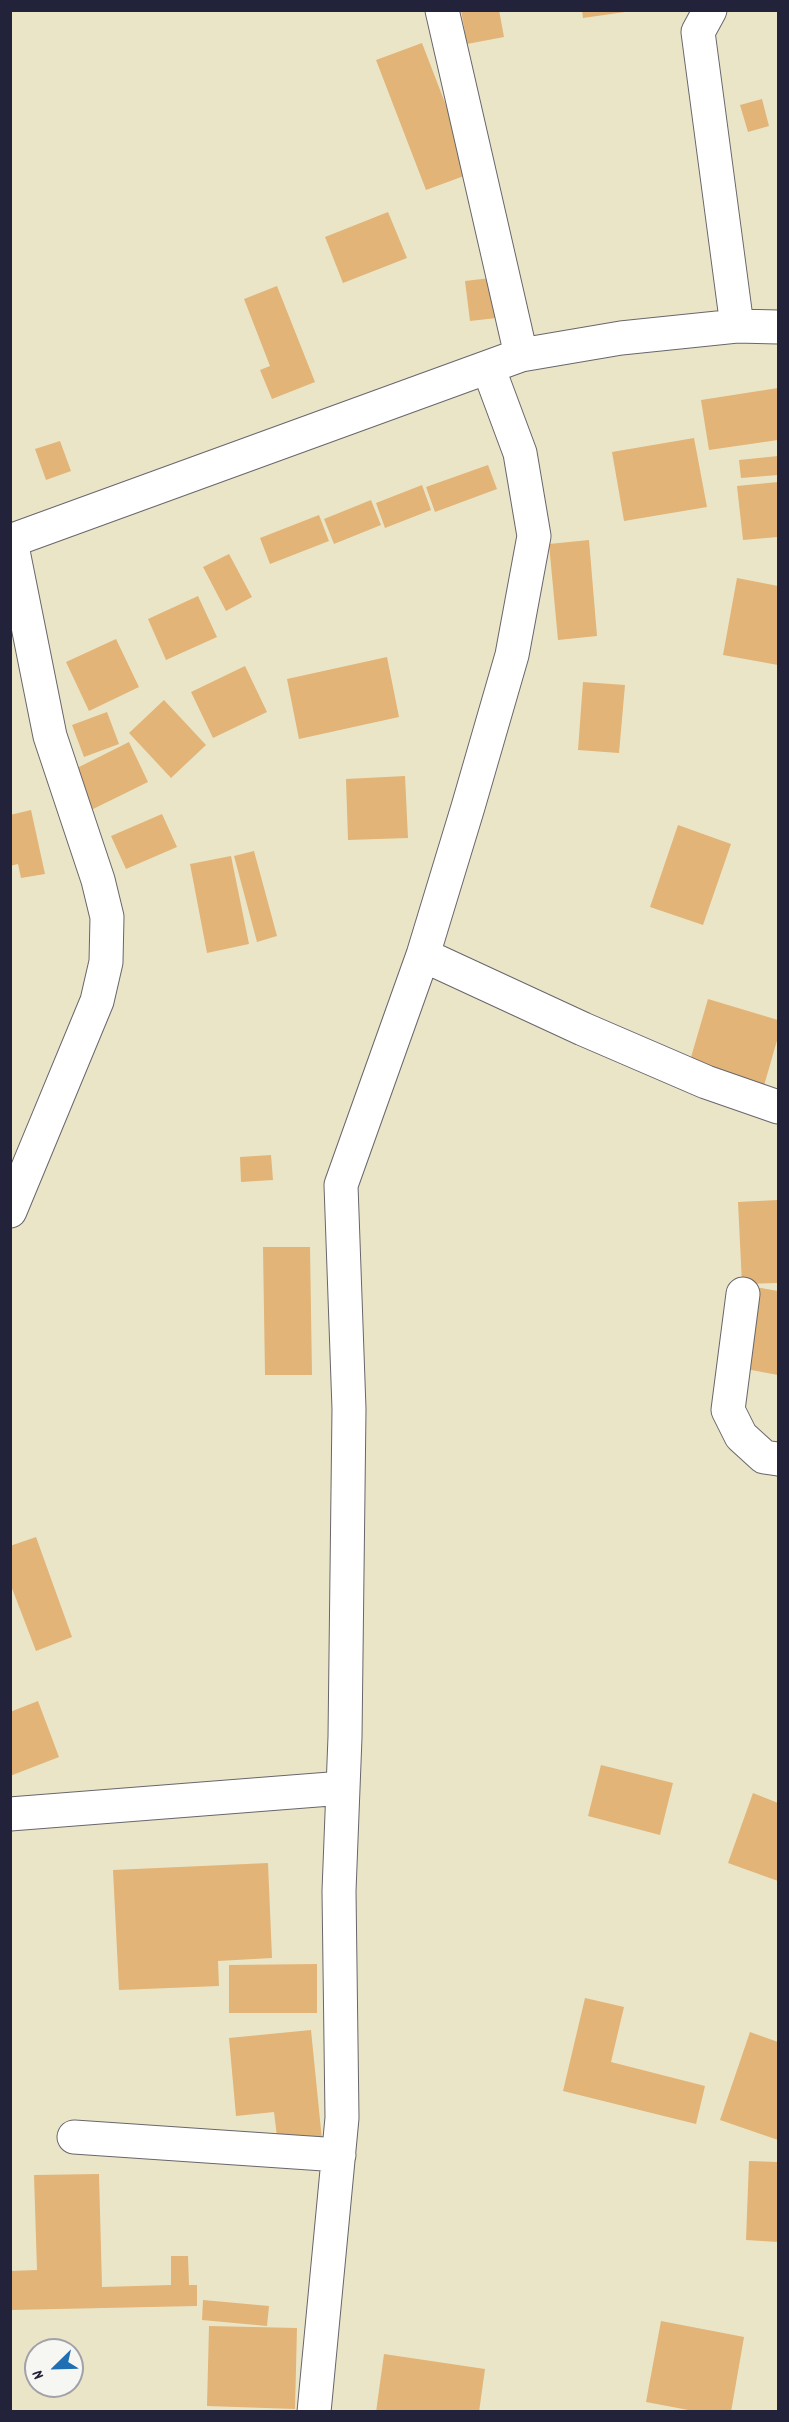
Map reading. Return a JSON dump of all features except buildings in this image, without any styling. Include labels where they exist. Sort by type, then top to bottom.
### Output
[{"type":"street","points":[[442,10],[521,355]]},
{"type":"street","points":[[710,10],[698,32],[737,326]]},
{"type":"street","points":[[10,1211],[97,1001],[106,962],[107,917],[98,880],[50,736],[11,541],[521,355],[621,338],[737,326],[778,327]]},
{"type":"street","points":[[314,2412],[342,2118],[339,1891],[343,1788],[349,1409],[341,1185],[423,955],[512,655],[534,536],[520,453],[488,368]]},
{"type":"street","points":[[423,955],[583,1029],[706,1082],[778,1107]]},
{"type":"street","points":[[743,1294],[728,1410],[741,1436],[764,1457],[778,1459]]},
{"type":"street","points":[[10,1814],[343,1788]]},
{"type":"street","points":[[75,2137],[339,2155]]}]
